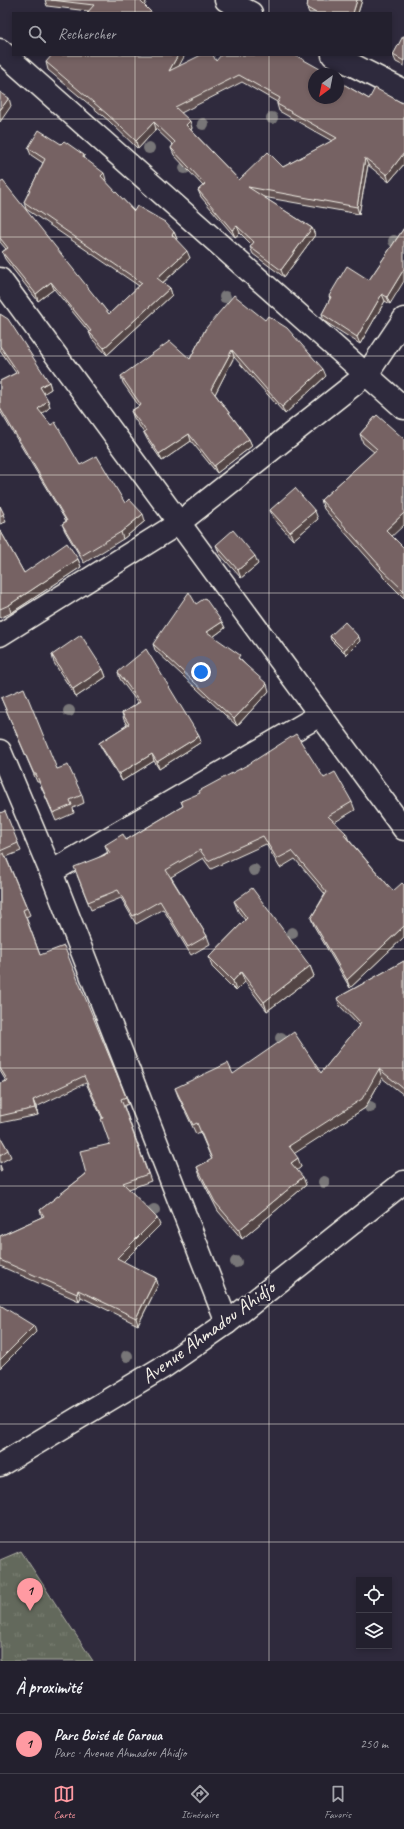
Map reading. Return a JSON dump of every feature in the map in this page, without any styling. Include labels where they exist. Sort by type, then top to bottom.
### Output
[{"type":"street","points":[[226,0],[249,12]]},
{"type":"street","points":[[0,50],[404,408]]},
{"type":"street","points":[[335,56],[404,91]]},
{"type":"street","points":[[0,279],[320,715],[402,822]]},
{"type":"street","points":[[0,635],[179,523],[367,374],[404,319]]},
{"type":"street","points":[[51,872],[320,715]]},
{"type":"street","points":[[0,750],[51,872],[227,1323]]},
{"type":"street","name":"Avenue Ahmadou Ahidjo","points":[[0,1464],[166,1366],[227,1323],[404,1182]]},
{"type":"green space","points":[[21,1551],[93,1661],[0,1661],[0,1560]]},
{"type":"building","points":[[51,0],[141,0],[140,1],[151,12],[88,12],[94,5]]},
{"type":"building","points":[[308,0],[357,0],[353,12],[314,12],[307,8]]},
{"type":"building","points":[[404,36],[404,61],[393,55]]},
{"type":"building","points":[[51,56],[177,56],[169,71],[199,56],[214,56],[216,61],[220,56],[297,56],[318,68],[308,68],[308,104],[344,104],[344,84],[369,99],[375,88],[404,104],[404,153],[387,175],[365,158],[357,207],[248,187],[312,228],[281,270],[250,247],[254,242],[237,226],[232,230],[198,190],[205,184],[171,148],[175,142],[154,122],[136,141],[46,62]],"holes":[[[239,75],[280,98],[277,104],[337,138],[283,167],[268,152],[239,180],[186,125],[190,121],[175,107]]]},
{"type":"building","points":[[0,92],[9,98],[0,110]]},
{"type":"building","points":[[39,130],[61,144],[64,141],[84,155],[83,157],[104,173],[101,176],[134,211],[137,206],[165,222],[174,232],[172,235],[187,251],[157,278],[170,288],[104,348],[89,332],[91,331],[51,282],[36,294],[2,252],[8,248],[0,238],[0,183],[3,181],[109,314],[142,283],[24,202],[45,159],[28,148]]},
{"type":"building","points":[[404,228],[404,269],[387,297],[382,294],[357,337],[322,314],[331,297],[329,296],[347,266],[369,280]]},
{"type":"building","points":[[234,295],[265,320],[268,316],[287,328],[323,369],[282,407],[232,350],[211,389],[249,439],[214,466],[189,434],[159,454],[144,432],[146,431],[131,411],[141,405],[121,376],[170,341],[190,359],[206,328]]},
{"type":"building","points":[[0,314],[8,319],[49,382],[40,387],[48,400],[38,409],[51,425],[55,422],[80,465],[97,456],[125,503],[129,499],[143,514],[121,532],[81,556],[62,524],[67,521],[0,408],[0,381],[18,372],[0,346]]},
{"type":"building","points":[[377,415],[404,439],[404,513],[386,530],[404,548],[404,591],[380,568],[381,567],[321,500],[377,449],[360,434]]},
{"type":"building","points":[[295,488],[315,511],[290,532],[270,510]]},
{"type":"building","points":[[0,506],[4,514],[0,516]]},
{"type":"building","points":[[0,530],[24,573],[67,543],[78,559],[9,605],[0,609]]},
{"type":"building","points":[[233,530],[255,556],[238,570],[216,545]]},
{"type":"building","points":[[189,592],[196,604],[205,598],[222,622],[207,632],[240,655],[238,658],[267,684],[234,719],[153,644]]},
{"type":"building","points":[[345,622],[359,637],[344,650],[330,636]]},
{"type":"building","points":[[81,635],[103,669],[73,689],[52,655]]},
{"type":"building","points":[[146,649],[199,736],[157,762],[152,754],[119,774],[99,743],[129,724],[122,713],[140,702],[118,672]]},
{"type":"building","points":[[24,688],[57,769],[68,765],[82,795],[70,800],[72,805],[53,813],[36,774],[34,774],[1,698]]},
{"type":"building","points":[[296,734],[324,778],[335,772],[352,802],[328,816],[346,833],[344,835],[393,891],[402,883],[404,885],[404,926],[347,980],[311,918],[327,892],[292,851],[277,859],[263,836],[208,861],[200,850],[166,870],[207,936],[188,947],[160,901],[133,916],[118,890],[88,902],[74,867],[110,853],[105,845],[123,834],[126,840],[183,806],[181,801],[200,793],[199,791],[249,764]]},
{"type":"building","points":[[5,811],[18,843],[0,851],[0,813]]},
{"type":"building","points":[[4,853],[27,908],[23,910],[40,955],[64,946],[126,1097],[121,1099],[148,1174],[123,1183],[157,1218],[117,1258],[156,1278],[136,1318],[78,1290],[77,1294],[0,1260],[0,1236],[44,1216],[40,1210],[86,1174],[80,1151],[110,1144],[101,1119],[103,1118],[84,1076],[33,1100],[35,1108],[0,1116],[0,1083],[8,1081],[0,1068],[0,855]]},
{"type":"building","points":[[252,888],[310,966],[264,1002],[241,972],[233,981],[209,957],[247,918],[234,901]]},
{"type":"building","points":[[404,961],[404,1089],[379,1069],[362,1099],[289,1146],[298,1158],[291,1163],[303,1177],[239,1230],[215,1202],[197,1167],[212,1159],[197,1123],[193,1125],[175,1088],[228,1063],[233,1074],[294,1032],[321,1073],[361,1023],[337,998]]},
{"type":"building","points":[[0,1136],[8,1150],[0,1155]]},
{"type":"building","points":[[0,1305],[34,1326],[0,1360]]},
{"type":"place","name":"Parc Boisé de Garoua","points":[[30,1611]]}]
